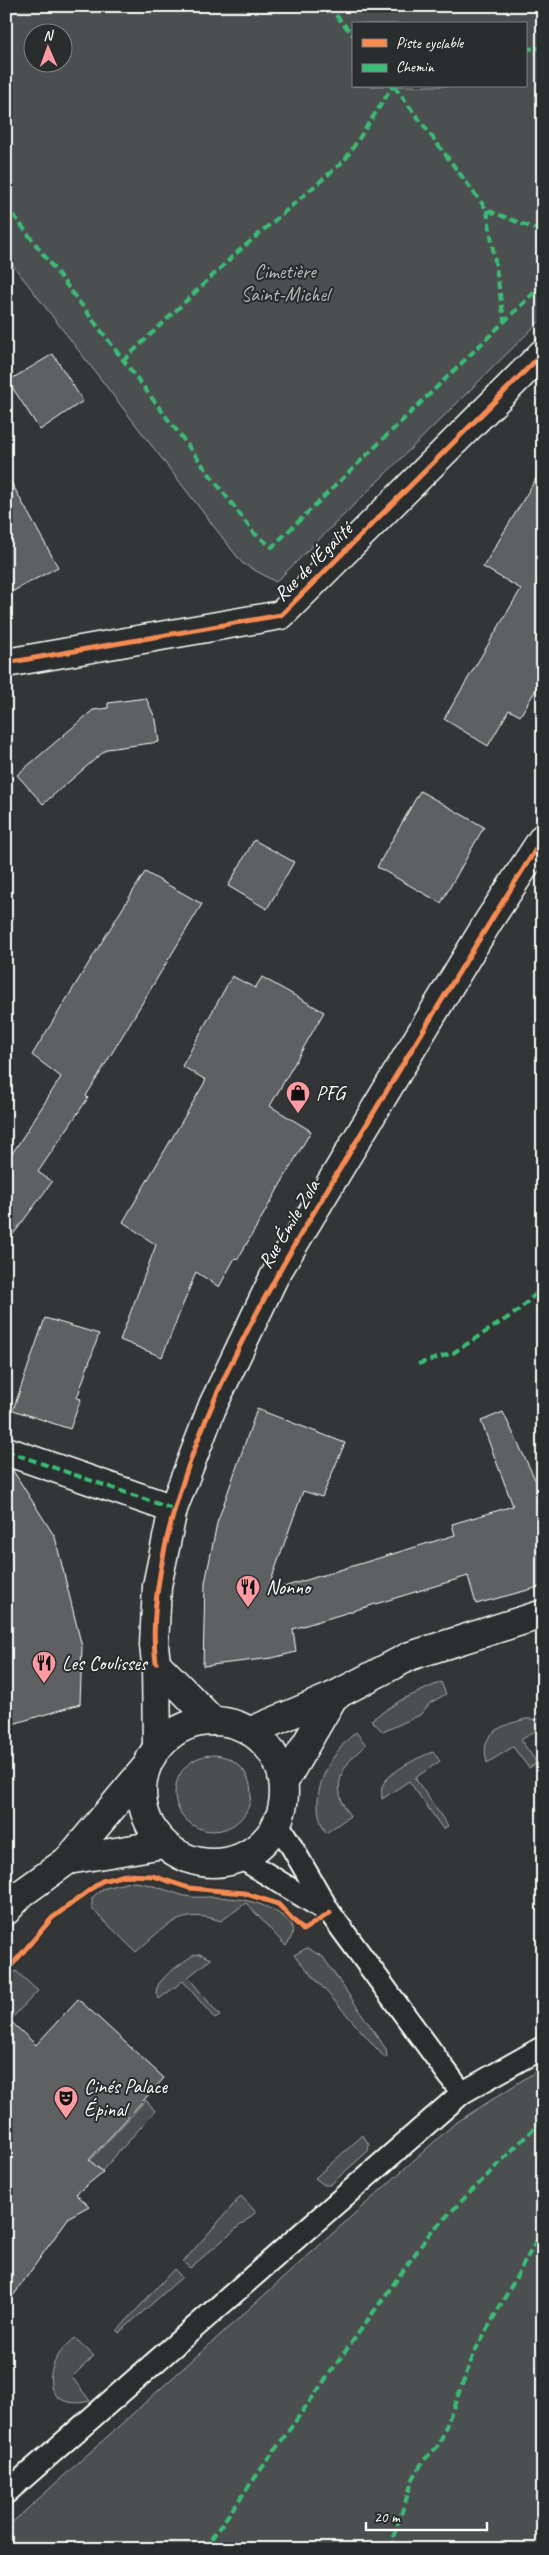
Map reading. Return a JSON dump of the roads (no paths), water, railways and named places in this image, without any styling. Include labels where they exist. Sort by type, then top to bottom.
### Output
[{"type":"main road","name":"Rue de l'Égalité","points":[[6,664],[281,615],[543,353]]},
{"type":"main road","name":"Rue Émile Zola","points":[[151,1758],[156,1663],[154,1645],[157,1586],[173,1508],[213,1405],[274,1277],[488,922],[543,838]]},
{"type":"main road","points":[[6,1451],[173,1508]]},
{"type":"main road","points":[[251,1731],[334,1696],[410,1656],[543,1614]]},
{"type":"main road","points":[[156,1663],[213,1721]]},
{"type":"main road","points":[[284,1782],[334,1696]]},
{"type":"main road","points":[[6,1911],[21,1894],[68,1860],[151,1758],[172,1734],[192,1724],[213,1721],[233,1723],[251,1731],[280,1762],[284,1782],[284,1804],[278,1823],[266,1841],[241,1858],[228,1862],[207,1864],[185,1858],[163,1844],[149,1824],[141,1796],[151,1758]]},
{"type":"main road","points":[[68,1860],[163,1844]]},
{"type":"lane","points":[[278,1823],[330,1913],[462,2093]]},
{"type":"lane","points":[[241,1858],[330,1913]]},
{"type":"lane","points":[[6,2493],[462,2093],[543,2046]]},
{"type":"place","name":"PFG","points":[[298,1114]]},
{"type":"place","name":"Nonno","points":[[248,1608]]},
{"type":"place","name":"Les Coulisses","points":[[44,1684]]},
{"type":"place","name":"Cinés Palace Épinal","points":[[66,2119]]},
{"type":"park label","name":"Cimetière Saint-Michel","points":[[285,282]]}]
